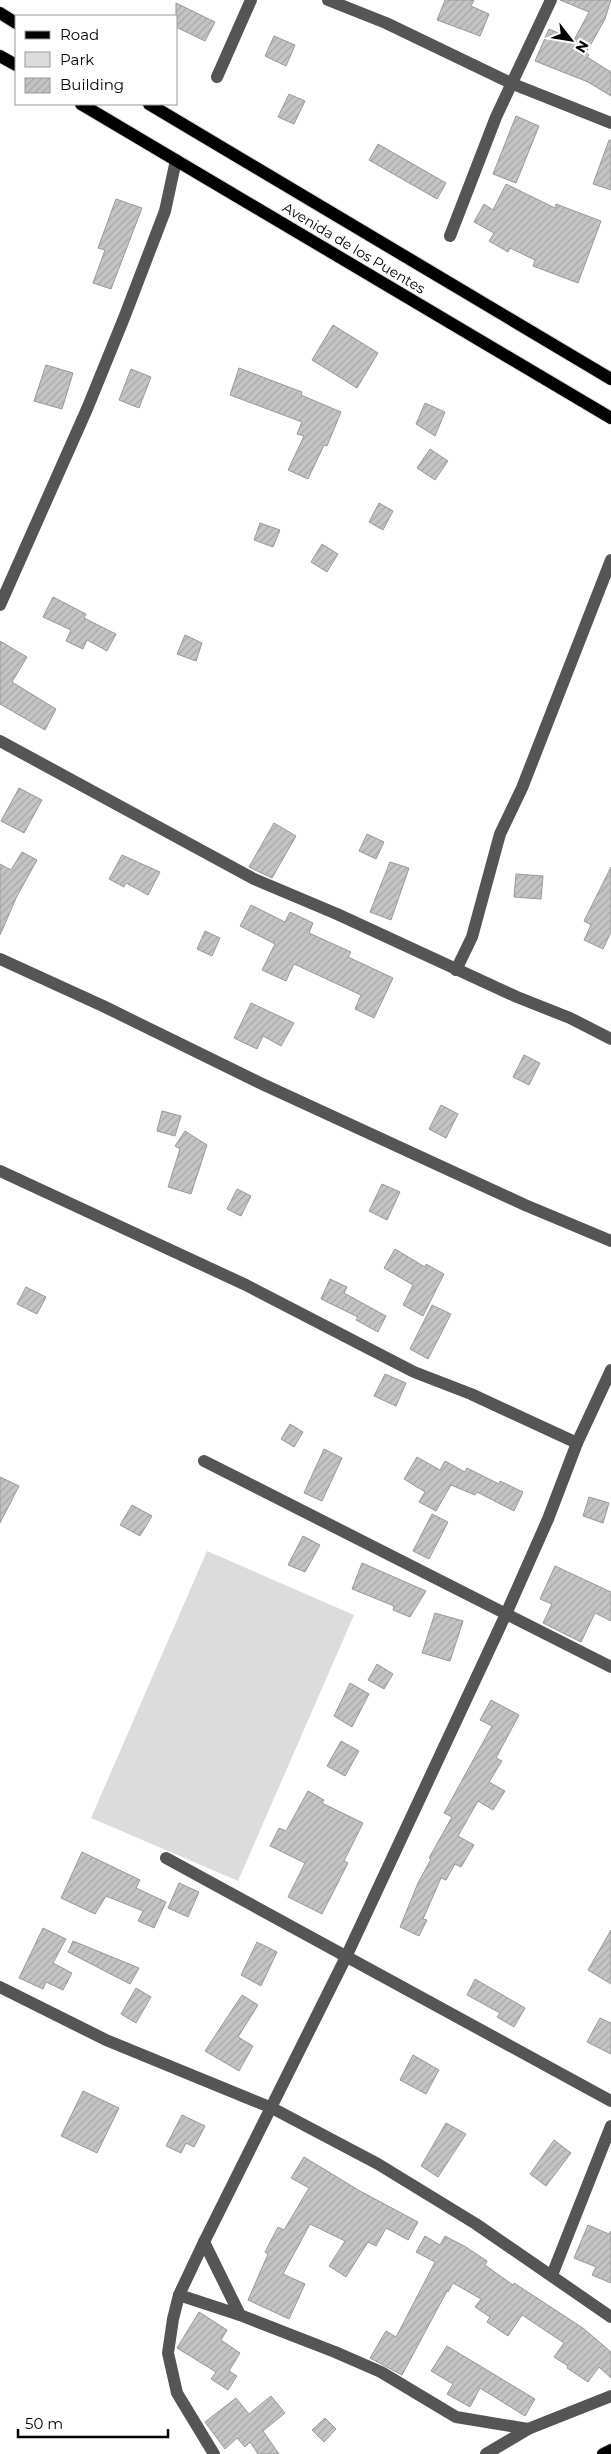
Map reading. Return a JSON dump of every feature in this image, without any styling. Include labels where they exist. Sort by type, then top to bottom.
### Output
[{"type":"main road","points":[[0,14],[15,22]]},
{"type":"main road","points":[[0,56],[15,64]]},
{"type":"main road","name":"Avenida de los Puentes","points":[[83,105],[611,418]]},
{"type":"main road","name":"Avenida de los Puentes","points":[[150,105],[611,378]]},
{"type":"main road","points":[[603,2454],[611,2450]]},
{"type":"street","points":[[217,77],[251,0]]},
{"type":"street","points":[[328,0],[386,23],[513,84],[611,123]]},
{"type":"street","points":[[450,236],[496,117],[552,0]]},
{"type":"street","points":[[0,605],[87,409],[124,318],[165,212],[176,160]]},
{"type":"street","points":[[456,970],[472,937],[500,834],[522,788],[611,560]]},
{"type":"street","points":[[0,741],[254,879],[337,914],[456,970],[570,1018],[611,1039]]},
{"type":"street","points":[[0,960],[103,1006],[260,1083],[525,1205],[611,1241]]},
{"type":"street","points":[[0,1171],[246,1285],[414,1372],[471,1394],[577,1443]]},
{"type":"street","points":[[214,2454],[178,2393],[168,2354],[179,2294],[346,1957],[506,1614],[548,1519],[577,1443],[611,1370]]},
{"type":"street","points":[[204,1461],[611,1667]]},
{"type":"street","points":[[166,1858],[611,2101]]},
{"type":"street","points":[[0,1987],[106,2040],[272,2108],[378,2164],[476,2224],[611,2317]]},
{"type":"street","points":[[552,2275],[611,2126]]},
{"type":"street","points":[[204,2242],[240,2315]]},
{"type":"street","points":[[179,2294],[240,2315],[335,2352],[380,2372],[456,2416],[528,2429]]},
{"type":"street","points":[[486,2454],[528,2429],[611,2396]]},
{"type":"green space","points":[[207,1551],[354,1615],[238,1881],[91,1818]]},
{"type":"building","points":[[445,0],[474,0],[471,6],[489,14],[480,36],[437,20]]},
{"type":"building","points":[[560,0],[611,0],[605,19],[586,53],[589,55],[587,57],[611,72],[611,96],[588,82],[535,61],[549,29],[574,40],[589,12]]},
{"type":"building","points":[[176,3],[215,22],[205,41],[178,28],[178,15],[176,15]]},
{"type":"building","points":[[274,36],[295,45],[286,66],[265,56]]},
{"type":"building","points":[[289,94],[305,101],[294,124],[278,117]]},
{"type":"building","points":[[516,116],[539,126],[516,183],[493,174]]},
{"type":"building","points":[[609,140],[611,140],[611,190],[593,184]]},
{"type":"building","points":[[378,144],[446,183],[437,199],[369,160]]},
{"type":"building","points":[[506,184],[555,208],[556,204],[601,221],[578,283],[533,266],[535,260],[510,248],[508,252],[489,241],[494,233],[474,222],[484,204],[493,210]]},
{"type":"building","points":[[116,199],[142,208],[111,289],[93,283],[105,250],[98,248]]},
{"type":"building","points":[[333,325],[378,353],[357,388],[312,360]]},
{"type":"building","points":[[46,365],[73,373],[62,409],[34,401]]},
{"type":"building","points":[[239,368],[302,392],[301,395],[341,412],[327,446],[324,445],[308,479],[288,470],[304,436],[297,434],[302,422],[230,395]]},
{"type":"building","points":[[131,369],[151,377],[139,408],[119,400]]},
{"type":"building","points":[[425,403],[445,412],[435,436],[416,424]]},
{"type":"building","points":[[430,449],[448,461],[435,480],[417,468]]},
{"type":"building","points":[[379,503],[393,511],[383,530],[369,522]]},
{"type":"building","points":[[260,523],[280,530],[273,547],[254,540]]},
{"type":"building","points":[[322,544],[338,554],[327,572],[311,562]]},
{"type":"building","points":[[53,597],[86,614],[84,618],[116,634],[107,651],[87,640],[83,649],[66,641],[71,630],[43,617]]},
{"type":"building","points":[[185,635],[202,643],[196,661],[177,654]]},
{"type":"building","points":[[0,641],[27,657],[12,682],[56,709],[45,730],[0,704]]},
{"type":"building","points":[[19,788],[42,800],[24,833],[1,821]]},
{"type":"building","points":[[274,823],[296,836],[272,878],[249,867]]},
{"type":"building","points":[[367,834],[384,842],[376,859],[359,851]]},
{"type":"building","points":[[22,852],[37,860],[17,896],[0,935],[0,864],[11,870]]},
{"type":"building","points":[[122,855],[160,872],[148,895],[126,883],[124,887],[109,879]]},
{"type":"building","points":[[390,862],[409,868],[391,920],[370,912]]},
{"type":"building","points":[[611,867],[611,932],[603,949],[584,940],[591,925],[584,921]]},
{"type":"building","points":[[516,874],[543,876],[541,899],[514,897]]},
{"type":"building","points":[[251,905],[285,922],[290,912],[313,923],[309,933],[351,952],[348,957],[393,978],[374,1018],[355,1009],[361,995],[294,964],[286,981],[262,970],[275,944],[240,926]]},
{"type":"building","points":[[205,931],[220,938],[212,956],[197,949]]},
{"type":"building","points":[[251,1003],[294,1023],[281,1046],[263,1036],[257,1049],[234,1038]]},
{"type":"building","points":[[524,1055],[540,1063],[529,1085],[513,1077]]},
{"type":"building","points":[[441,1105],[458,1114],[446,1138],[429,1129]]},
{"type":"building","points":[[162,1111],[181,1116],[175,1136],[157,1131]]},
{"type":"building","points":[[185,1131],[207,1145],[191,1194],[168,1187],[180,1149],[175,1146]]},
{"type":"building","points":[[382,1184],[400,1192],[387,1220],[369,1211]]},
{"type":"building","points":[[237,1189],[251,1196],[241,1216],[227,1209]]},
{"type":"building","points":[[395,1249],[425,1267],[426,1264],[444,1274],[423,1316],[403,1305],[413,1285],[384,1268]]},
{"type":"building","points":[[330,1279],[347,1287],[344,1293],[386,1316],[378,1332],[356,1320],[358,1317],[321,1299]]},
{"type":"building","points":[[26,1287],[46,1297],[37,1314],[17,1304]]},
{"type":"building","points":[[432,1305],[451,1314],[428,1359],[410,1349]]},
{"type":"building","points":[[385,1374],[406,1383],[396,1406],[374,1396]]},
{"type":"building","points":[[290,1424],[303,1432],[294,1447],[281,1439]]},
{"type":"building","points":[[324,1449],[342,1458],[322,1501],[304,1493]]},
{"type":"building","points":[[417,1457],[440,1470],[445,1461],[465,1472],[467,1468],[499,1484],[500,1481],[523,1492],[514,1511],[477,1492],[475,1495],[451,1485],[436,1511],[419,1502],[425,1492],[404,1479]]},
{"type":"building","points":[[0,1477],[19,1486],[0,1523]]},
{"type":"building","points":[[589,1497],[609,1503],[603,1523],[583,1516]]},
{"type":"building","points":[[132,1505],[152,1516],[140,1536],[120,1525]]},
{"type":"building","points":[[432,1514],[448,1522],[429,1559],[413,1551]]},
{"type":"building","points":[[303,1536],[320,1545],[305,1572],[288,1565]]},
{"type":"building","points":[[362,1563],[426,1591],[410,1617],[393,1610],[394,1606],[352,1589]]},
{"type":"building","points":[[555,1566],[611,1592],[611,1621],[595,1613],[581,1642],[543,1623],[552,1604],[540,1599]]},
{"type":"building","points":[[435,1613],[463,1621],[450,1661],[422,1653]]},
{"type":"building","points":[[377,1664],[393,1674],[384,1689],[368,1680]]},
{"type":"building","points":[[350,1683],[369,1694],[352,1727],[334,1716]]},
{"type":"building","points":[[491,1700],[519,1715],[496,1758],[502,1761],[489,1782],[505,1791],[493,1810],[478,1801],[458,1836],[474,1845],[461,1867],[455,1864],[446,1880],[441,1878],[423,1919],[427,1920],[419,1936],[400,1927],[418,1883],[431,1859],[429,1858],[452,1817],[444,1813],[492,1726],[480,1720]]},
{"type":"building","points":[[341,1741],[359,1751],[345,1776],[327,1766]]},
{"type":"building","points":[[308,1791],[324,1800],[322,1803],[363,1823],[344,1861],[348,1863],[322,1914],[288,1897],[305,1863],[270,1846],[279,1828],[286,1831]]},
{"type":"building","points":[[82,1852],[140,1880],[136,1888],[166,1902],[154,1928],[138,1921],[143,1911],[106,1896],[95,1914],[61,1898]]},
{"type":"building","points":[[179,1883],[199,1892],[188,1917],[168,1908]]},
{"type":"building","points":[[43,1928],[66,1939],[53,1963],[72,1973],[63,1990],[46,1982],[43,1989],[19,1978]]},
{"type":"building","points":[[611,1930],[611,1984],[588,1970]]},
{"type":"building","points":[[73,1941],[139,1968],[130,1984],[68,1952]]},
{"type":"building","points":[[257,1942],[277,1952],[261,1986],[241,1975]]},
{"type":"building","points":[[475,1979],[525,2008],[514,2027],[497,2017],[500,2013],[467,1995]]},
{"type":"building","points":[[136,1988],[151,1997],[136,2023],[121,2014]]},
{"type":"building","points":[[242,1995],[258,2005],[238,2037],[253,2046],[239,2071],[205,2051]]},
{"type":"building","points":[[600,2018],[611,2023],[611,2054],[587,2042]]},
{"type":"building","points":[[413,2055],[439,2070],[426,2094],[400,2080]]},
{"type":"building","points":[[83,2091],[119,2108],[97,2153],[61,2136]]},
{"type":"building","points":[[182,2115],[205,2126],[194,2147],[186,2143],[181,2153],[166,2146]]},
{"type":"building","points":[[446,2123],[466,2134],[438,2177],[421,2166]]},
{"type":"building","points":[[554,2140],[571,2153],[546,2186],[530,2174]]},
{"type":"building","points":[[304,2157],[360,2191],[418,2222],[408,2240],[386,2228],[376,2246],[368,2242],[346,2277],[329,2266],[345,2241],[310,2224],[283,2274],[305,2284],[289,2319],[248,2300],[268,2254],[265,2252],[278,2227],[284,2230],[309,2188],[291,2178]]},
{"type":"building","points":[[588,2225],[609,2234],[611,2231],[611,2283],[592,2275],[596,2267],[574,2258]]},
{"type":"building","points":[[425,2236],[440,2245],[445,2236],[466,2247],[487,2261],[485,2265],[513,2285],[514,2283],[583,2328],[611,2352],[611,2378],[599,2367],[588,2382],[567,2368],[568,2366],[554,2357],[564,2343],[522,2315],[508,2336],[487,2322],[490,2317],[475,2307],[481,2299],[453,2283],[402,2375],[370,2358],[386,2331],[396,2337],[435,2262],[416,2252]]},
{"type":"building","points":[[199,2312],[227,2330],[221,2340],[240,2353],[229,2371],[237,2376],[228,2390],[211,2379],[216,2372],[177,2348]]},
{"type":"building","points":[[447,2346],[535,2399],[525,2416],[480,2388],[470,2407],[447,2394],[453,2384],[431,2371]]},
{"type":"building","points":[[271,2396],[285,2413],[263,2431],[279,2454],[258,2454],[250,2442],[245,2447],[237,2438],[225,2449],[205,2422],[236,2398],[249,2414]]},
{"type":"building","points":[[325,2418],[336,2429],[324,2442],[312,2430]]}]
